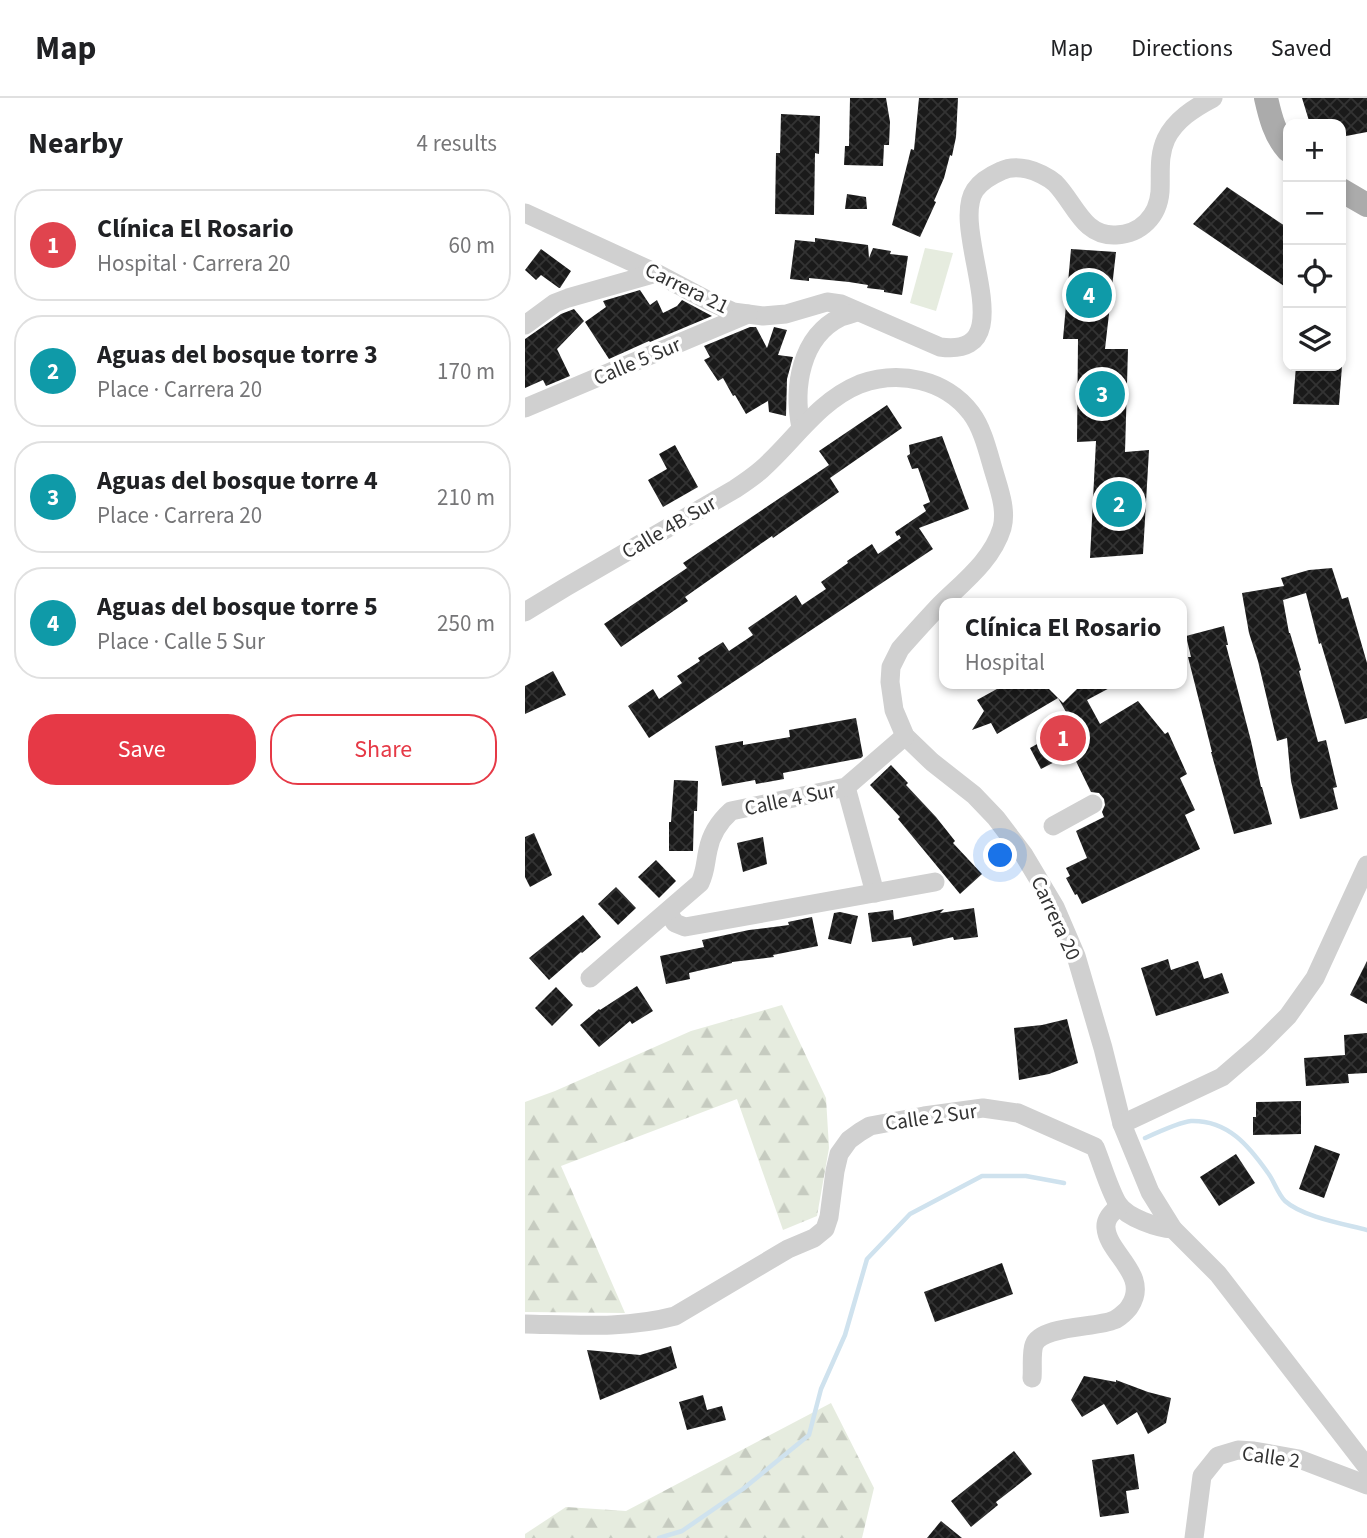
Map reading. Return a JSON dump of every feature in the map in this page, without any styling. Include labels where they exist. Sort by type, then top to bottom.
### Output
[{"type":"main road","points":[[1266,98],[1283,144]]},
{"type":"main road","points":[[1346,193],[1367,205]]},
{"type":"street","points":[[801,428],[797,400],[804,360],[811,343],[840,318],[857,312],[940,347],[952,349],[962,347],[979,333],[983,310],[969,225],[974,191],[983,182],[1005,169],[1029,169],[1054,183],[1088,226],[1103,235],[1119,236],[1139,230],[1152,217],[1157,204],[1165,141],[1180,120],[1213,98]]},
{"type":"street","name":"Carrera 21","points":[[525,213],[656,273],[733,312],[763,316],[786,314],[827,302],[841,304],[857,312]]},
{"type":"street","points":[[525,325],[555,303],[656,273]]},
{"type":"street","name":"Calle 5 Sur","points":[[525,408],[748,314]]},
{"type":"street","name":"Carrera 20","points":[[831,399],[863,383],[896,377],[913,378],[949,393],[961,402],[978,424],[1002,499],[1003,526],[992,552],[948,598]]},
{"type":"street","points":[[799,383],[831,399]]},
{"type":"street","name":"Calle 4B Sur","points":[[525,612],[735,489],[760,471],[831,399]]},
{"type":"street","name":"Carrera 20","points":[[939,608],[900,649],[891,667],[894,710],[905,736],[974,796],[996,818],[1024,855],[1055,907],[1076,956],[1122,1124],[1150,1192],[1173,1229],[1218,1274],[1367,1467]]},
{"type":"street","name":"Calle 4 Sur","points":[[590,978],[700,883],[705,872],[708,847],[719,822],[731,811],[846,787],[905,736]]},
{"type":"street","name":"Calle 4 Sur","points":[[846,787],[876,893]]},
{"type":"street","points":[[1052,826],[1093,804]]},
{"type":"street","points":[[1122,1124],[1222,1077],[1287,1016],[1315,978],[1367,865]]},
{"type":"street","points":[[668,912],[675,923],[685,926],[935,882]]},
{"type":"street","name":"Calle 2 Sur","points":[[525,1324],[613,1325],[659,1321],[675,1316],[789,1249],[814,1238],[825,1229],[829,1217],[839,1154],[849,1140],[870,1126],[983,1108],[1018,1113],[1095,1147],[1119,1206]]},
{"type":"street","points":[[1033,1378],[1034,1345],[1040,1337],[1065,1329],[1114,1320],[1130,1307],[1136,1287],[1125,1261],[1111,1244],[1105,1227],[1109,1215],[1119,1206],[1130,1215],[1160,1228],[1173,1229]]},
{"type":"street","name":"Calle 2","points":[[1194,1538],[1202,1476],[1218,1456],[1238,1450],[1299,1459],[1367,1485]]},
{"type":"green space","points":[[925,248],[953,253],[936,311],[910,303]]},
{"type":"green space","points":[[782,1005],[826,1098],[829,1148],[817,1216],[783,1230],[737,1099],[561,1166],[625,1313],[525,1312],[525,1102],[691,1031]]},
{"type":"green space","points":[[831,1403],[874,1488],[862,1538],[525,1538],[525,1534],[566,1507],[626,1511]]},
{"type":"building","points":[[850,98],[886,98],[890,122],[889,145],[884,145],[883,166],[844,165],[845,146],[849,146]]},
{"type":"building","points":[[919,98],[958,98],[952,156],[950,155],[934,201],[936,202],[920,237],[892,225],[911,149],[914,150]]},
{"type":"building","points":[[1302,98],[1367,98],[1367,132],[1346,136],[1346,119],[1308,119]]},
{"type":"building","points":[[781,114],[820,116],[819,154],[815,153],[814,215],[775,214],[776,153],[780,153]]},
{"type":"building","points":[[1227,187],[1283,225],[1283,285],[1193,224]]},
{"type":"building","points":[[847,194],[866,197],[867,209],[845,209]]},
{"type":"building","points":[[815,238],[868,245],[869,258],[873,248],[908,256],[902,295],[849,282],[790,279],[795,240],[815,242]]},
{"type":"building","points":[[541,249],[571,271],[560,288],[541,275],[536,280],[525,270]]},
{"type":"building","points":[[1071,249],[1116,252],[1105,349],[1128,349],[1125,452],[1149,450],[1143,554],[1090,558],[1096,441],[1077,442],[1078,339],[1063,339]]},
{"type":"building","points":[[640,290],[650,305],[657,300],[663,313],[677,306],[682,300],[712,316],[609,359],[585,322],[606,307],[603,301]]},
{"type":"building","points":[[574,309],[584,321],[557,349],[570,376],[546,386],[543,380],[525,388],[525,339],[561,314]]},
{"type":"building","points":[[756,327],[767,348],[774,327],[787,330],[778,355],[793,357],[787,379],[786,416],[769,412],[768,401],[746,414],[723,378],[718,381],[704,360],[710,357],[704,346]]},
{"type":"building","points":[[1296,371],[1342,371],[1339,405],[1293,404]]},
{"type":"building","points":[[887,405],[902,428],[830,478],[839,492],[685,597],[688,601],[621,647],[604,624],[687,568],[683,563],[829,465],[819,451]]},
{"type":"building","points":[[942,436],[969,509],[919,528],[933,549],[649,738],[628,706],[653,689],[659,699],[682,683],[677,676],[700,661],[698,658],[723,642],[729,651],[753,635],[748,628],[796,595],[802,605],[826,589],[821,582],[872,544],[878,554],[901,538],[895,532],[926,511],[923,505],[930,502],[918,468],[912,469],[907,456],[910,454],[909,445]]},
{"type":"building","points":[[675,445],[698,487],[663,507],[648,480],[667,469],[659,454]]},
{"type":"building","points":[[1332,568],[1342,599],[1348,597],[1367,663],[1367,718],[1345,724],[1306,593],[1283,600],[1318,742],[1326,740],[1337,787],[1333,788],[1338,809],[1300,819],[1291,781],[1287,738],[1277,741],[1249,633],[1242,593],[1284,586],[1281,578],[1309,570]]},
{"type":"building","points":[[1224,626],[1226,645],[1272,824],[1234,834],[1188,657],[1191,657],[1187,636]]},
{"type":"building","points":[[553,671],[566,695],[525,714],[525,686]]},
{"type":"building","points":[[997,689],[1108,689],[1087,700],[1100,724],[1138,701],[1165,734],[1168,732],[1187,774],[1180,778],[1195,810],[1185,815],[1200,849],[1082,904],[1066,878],[1070,876],[1066,868],[1087,858],[1076,831],[1104,817],[1104,799],[1099,793],[1091,792],[1072,753],[1041,769],[1030,748],[1073,724],[1058,698],[997,734],[991,723],[972,730],[984,711],[977,700]]},
{"type":"building","points":[[856,718],[863,756],[861,758],[783,773],[784,779],[756,784],[755,780],[722,786],[715,746],[743,741],[743,745],[790,737],[789,730]]},
{"type":"building","points":[[891,765],[936,817],[955,841],[953,843],[982,874],[960,894],[898,819],[900,817],[870,785]]},
{"type":"building","points":[[674,780],[698,781],[693,851],[669,851]]},
{"type":"building","points":[[534,833],[552,875],[530,887],[525,877],[525,837]]},
{"type":"building","points":[[763,837],[767,864],[743,872],[737,843]]},
{"type":"building","points":[[656,860],[676,881],[659,898],[638,877]]},
{"type":"building","points":[[616,887],[636,908],[618,925],[598,904]]},
{"type":"building","points":[[974,908],[978,937],[954,940],[953,937],[913,946],[911,937],[872,942],[868,913],[893,910],[894,920],[944,909],[940,913]]},
{"type":"building","points":[[834,913],[858,916],[851,944],[828,939]]},
{"type":"building","points":[[583,915],[601,937],[549,980],[529,958]]},
{"type":"building","points":[[812,917],[818,946],[773,955],[774,957],[732,962],[689,973],[690,979],[666,984],[660,956],[704,947],[702,940],[789,925],[788,922]]},
{"type":"building","points":[[1168,959],[1171,970],[1198,961],[1204,979],[1222,973],[1229,993],[1156,1016],[1141,968]]},
{"type":"building","points":[[1367,961],[1367,1004],[1350,995]]},
{"type":"building","points":[[637,986],[653,1011],[632,1024],[630,1021],[599,1047],[580,1025],[599,1009]]},
{"type":"building","points":[[556,987],[573,1005],[552,1026],[535,1008]]},
{"type":"building","points":[[1067,1019],[1078,1063],[1049,1074],[1019,1080],[1014,1028]]},
{"type":"building","points":[[1367,1033],[1367,1073],[1348,1074],[1349,1083],[1306,1086],[1304,1058],[1345,1055],[1344,1035]]},
{"type":"building","points":[[1301,1101],[1301,1134],[1253,1135],[1256,1102]]},
{"type":"building","points":[[1315,1145],[1340,1154],[1324,1198],[1299,1189]]},
{"type":"building","points":[[1236,1154],[1255,1183],[1219,1206],[1200,1177]]},
{"type":"building","points":[[1002,1263],[1013,1294],[935,1322],[924,1292]]},
{"type":"building","points":[[671,1346],[677,1368],[600,1400],[587,1350],[640,1355]]},
{"type":"building","points":[[1084,1376],[1116,1380],[1171,1398],[1166,1423],[1148,1434],[1137,1412],[1117,1425],[1104,1404],[1082,1417],[1071,1400]]},
{"type":"building","points":[[703,1395],[707,1410],[722,1406],[726,1420],[687,1430],[679,1402]]},
{"type":"building","points":[[1014,1451],[1032,1474],[996,1502],[998,1505],[971,1527],[951,1501]]},
{"type":"building","points":[[1134,1454],[1139,1489],[1126,1491],[1129,1513],[1100,1517],[1092,1460]]},
{"type":"building","points":[[941,1521],[962,1538],[927,1538]]},
{"type":"waterway","points":[[1145,1138],[1191,1121],[1216,1125],[1245,1144],[1268,1173],[1285,1201],[1293,1207],[1324,1219],[1367,1230]]},
{"type":"waterway","points":[[659,1538],[682,1531],[743,1489],[809,1435],[821,1389],[845,1335],[867,1259],[910,1214],[982,1176],[1026,1176],[1064,1183]]},
{"type":"place","name":"Aguas del bosque torre 5","points":[[1089,295]]},
{"type":"place","name":"Aguas del bosque torre 4","points":[[1102,394]]},
{"type":"place","name":"Aguas del bosque torre 3","points":[[1119,504]]},
{"type":"place","name":"Clínica El Rosario","points":[[1063,738]]}]
